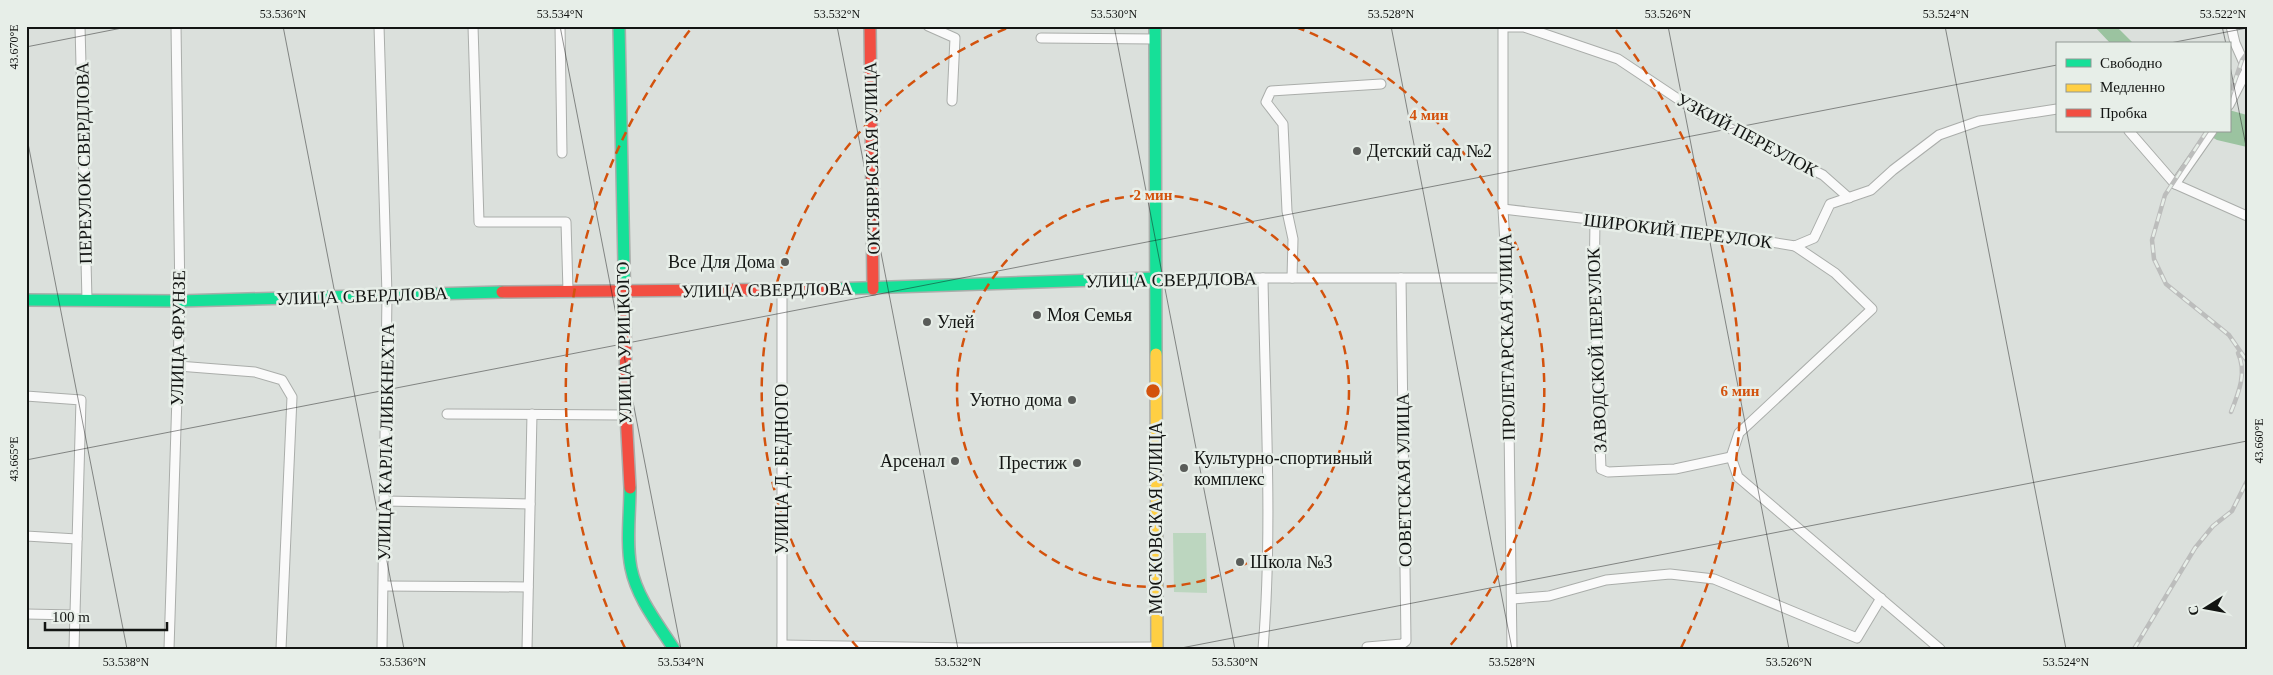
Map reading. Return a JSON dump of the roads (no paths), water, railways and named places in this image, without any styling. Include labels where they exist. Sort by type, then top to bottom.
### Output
[{"type":"street","name":"ПЕРЕУЛОК СВЕРДЛОВА","points":[[80,26],[87,300]]},
{"type":"street","name":"УЛИЦА ФРУНЗЕ","points":[[169,649],[180,301],[176,26]]},
{"type":"street","name":"УЛИЦА КАРЛА ЛИБКНЕХТА","points":[[379,26],[387,296],[382,649]]},
{"type":"street","points":[[473,26],[479,222],[566,222],[568,291]]},
{"type":"street","points":[[560,26],[562,153]]},
{"type":"street","name":"УЛИЦА УРИЦКОГО","points":[[619,26],[626,385],[624,415],[630,498],[630,559],[634,578],[642,598],[674,649]]},
{"type":"street","name":"ОКТЯБРЬСКАЯ УЛИЦА","points":[[870,26],[873,289]]},
{"type":"street","points":[[928,26],[955,38],[952,102]]},
{"type":"street","name":"МОСКОВСКАЯ УЛИЦА","points":[[1155,26],[1157,648]]},
{"type":"street","points":[[2231,26],[2235,43],[2247,70],[2231,103]]},
{"type":"street","name":"УЗКИЙ ПЕРЕУЛОК","points":[[1503,27],[1524,27],[1618,59],[1699,113],[1823,175],[1849,198]]},
{"type":"street","name":"ПРОЛЕТАРСКАЯ УЛИЦА","points":[[1503,27],[1503,209],[1507,278],[1512,649]]},
{"type":"street","points":[[1041,38],[1155,39]]},
{"type":"street","points":[[1292,278],[1293,239],[1287,211],[1283,124],[1266,102],[1271,91],[1380,84]]},
{"type":"street","points":[[1849,198],[1871,190],[1893,170],[1939,135],[1979,121],[2056,109]]},
{"type":"street","points":[[2130,132],[2175,184],[2247,216]]},
{"type":"street","points":[[2175,184],[2211,132]]},
{"type":"street","name":"ШИРОКИЙ ПЕРЕУЛОК","points":[[1503,209],[1728,234],[1795,246],[1814,238],[1830,204],[1849,198]]},
{"type":"street","name":"ЗАВОДСКОЙ ПЕРЕУЛОК","points":[[1595,220],[1594,292],[1602,469],[1608,472],[1675,469],[1731,457]]},
{"type":"street","points":[[1795,246],[1836,273],[1872,309],[1739,433],[1731,457],[1738,477],[1940,649]]},
{"type":"street","name":"УЛИЦА СВЕРДЛОВА","points":[[26,300],[180,301],[568,291],[873,289],[1155,278],[1507,278]]},
{"type":"street","points":[[1263,278],[1268,499],[1266,610],[1263,649]]},
{"type":"street","name":"СОВЕТСКАЯ УЛИЦА","points":[[1367,647],[1402,644],[1406,641],[1401,278]]},
{"type":"street","name":"УЛИЦА Д. БЕДНОГО","points":[[782,290],[782,647]]},
{"type":"street","points":[[178,366],[255,372],[282,380],[292,397],[281,649]]},
{"type":"street","points":[[26,396],[82,400],[74,649]]},
{"type":"street","points":[[447,414],[624,415]]},
{"type":"street","points":[[527,649],[532,414]]},
{"type":"street","points":[[385,501],[530,504]]},
{"type":"street","points":[[26,536],[77,539]]},
{"type":"street","points":[[1512,599],[1549,596],[1606,580],[1670,574],[1714,579],[1857,638],[1881,598]]},
{"type":"street","points":[[384,586],[528,588]]},
{"type":"street","points":[[26,614],[75,615]]},
{"type":"street","points":[[782,647],[1157,648]]},
{"type":"railway","points":[[2230,95],[2242,60],[2247,53]]},
{"type":"railway","points":[[2206,132],[2165,195],[2152,240],[2154,259],[2166,284],[2229,335],[2247,361]]},
{"type":"railway","points":[[2231,412],[2242,375],[2241,360],[2238,353]]},
{"type":"railway","points":[[2134,649],[2195,548],[2213,526],[2232,511],[2247,481]]},
{"type":"place","name":"Детский сад №2","points":[[1357,151]]},
{"type":"place","name":"Все Для Дома","points":[[785,262]]},
{"type":"place","name":"Моя Семья","points":[[1037,315]]},
{"type":"place","name":"Улей","points":[[927,322]]},
{"type":"place","name":"Уютно дома","points":[[1072,400]]},
{"type":"place","name":"Арсенал","points":[[955,461]]},
{"type":"place","name":"Престиж","points":[[1077,463]]},
{"type":"place","name":"Культурно-спортивный комплекс","points":[[1184,468]]},
{"type":"place","name":"Школа №3","points":[[1240,562]]}]
